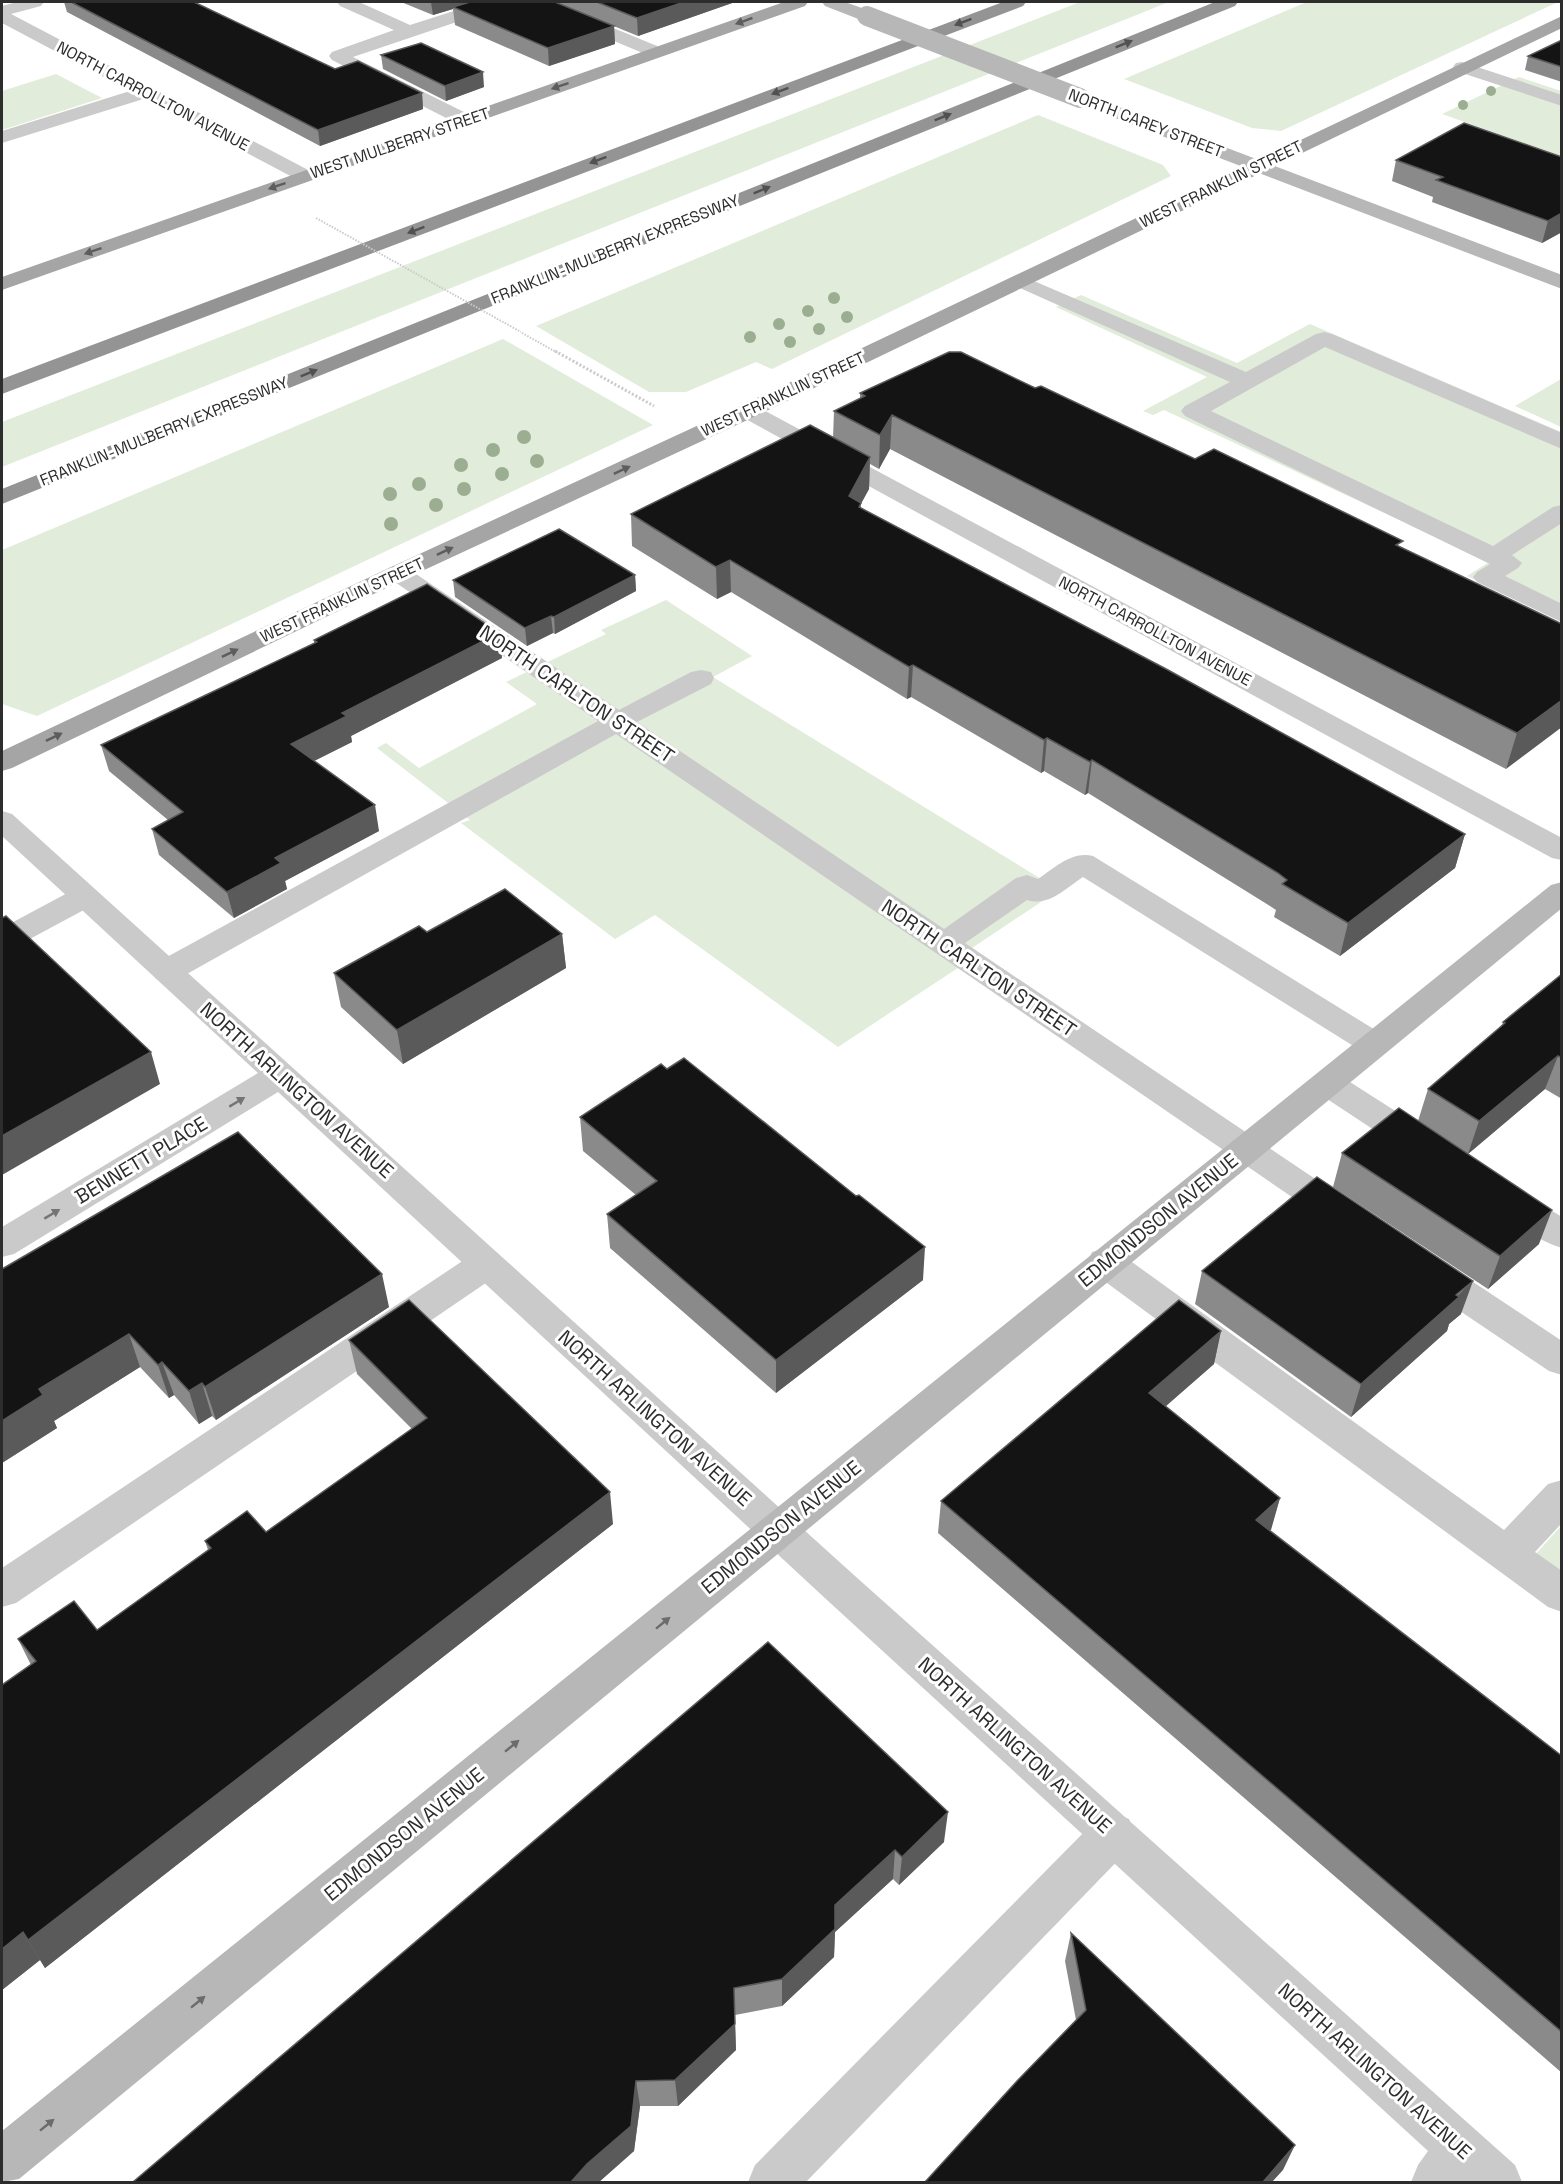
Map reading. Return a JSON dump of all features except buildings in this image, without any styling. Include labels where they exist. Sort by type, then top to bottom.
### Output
[{"type":"highway","points":[[2,387],[1017,2]]},
{"type":"highway","name":"FRANKLIN-MULBERRY EXPRESSWAY","points":[[2,497],[1229,2]]},
{"type":"main road","name":"WEST MULBERRY STREET","points":[[2,284],[799,2]]},
{"type":"main road","name":"WEST FRANKLIN STREET","points":[[2,762],[398,573],[748,411],[1562,21]]},
{"type":"street","points":[[2,11],[35,2]]},
{"type":"street","points":[[346,2],[409,31]]},
{"type":"street","points":[[465,120],[338,56],[498,2]]},
{"type":"street","points":[[536,2],[656,52]]},
{"type":"street","name":"NORTH CAREY STREET","points":[[831,2],[1562,284]]},
{"type":"street","name":"NORTH CARROLLTON AVENUE","points":[[2,16],[305,176]]},
{"type":"street","points":[[1462,67],[1562,101]]},
{"type":"street","points":[[2,137],[146,92]]},
{"type":"street","points":[[1020,281],[1247,381]]},
{"type":"street","points":[[1562,442],[1324,339],[1193,411],[1509,563],[1486,577],[1562,614]]},
{"type":"street","name":"NORTH CARROLLTON AVENUE","points":[[748,411],[1562,851]]},
{"type":"street","points":[[1494,556],[1559,517]]},
{"type":"street","name":"NORTH CARLTON STREET","points":[[398,573],[1358,1225]]},
{"type":"street","points":[[166,971],[701,678]]},
{"type":"street","name":"NORTH ARLINGTON AVENUE","points":[[2,820],[1113,1834],[1448,2166],[1498,2182]]},
{"type":"street","points":[[943,944],[1028,885],[1038,893],[1083,863],[1374,1044]]},
{"type":"street","name":"EDMONDSON AVENUE","points":[[2,2162],[1562,892]]},
{"type":"street","points":[[2,941],[84,897]]},
{"type":"street","name":"BENNETT PLACE","points":[[2,1244],[281,1075]]},
{"type":"street","points":[[1326,1083],[1451,1163]]},
{"type":"street","points":[[1481,1183],[1562,1235]]},
{"type":"street","points":[[1407,1257],[1562,1360]]},
{"type":"street","points":[[1105,1262],[1562,1594]]},
{"type":"street","points":[[2,1590],[486,1264]]},
{"type":"street","points":[[1507,1554],[1562,1497]]},
{"type":"street","points":[[772,2182],[1113,1834]]},
{"type":"path","points":[[316,218],[662,410]]},
{"type":"green space","points":[[1080,2],[1169,2],[2,467],[2,422]]},
{"type":"green space","points":[[1307,2],[1558,2],[1281,131],[1252,128],[1124,79]]},
{"type":"green space","points":[[56,74],[102,98],[2,130],[2,91]]},
{"type":"green space","points":[[1519,77],[1561,91],[1561,156],[1442,114]]},
{"type":"green space","points":[[1038,115],[1163,165],[1171,176],[772,369],[756,362],[686,392],[649,392],[536,326]]},
{"type":"green space","points":[[1081,295],[1237,363],[1310,324],[1561,432],[1561,622],[1467,576],[1489,562],[1164,410],[1153,415],[1143,411],[1207,377],[1056,307]]},
{"type":"green space","points":[[503,339],[653,425],[37,716],[2,704],[2,550]]},
{"type":"green space","points":[[1561,379],[1561,427],[1515,406]]},
{"type":"green space","points":[[666,600],[752,656],[713,677],[1059,890],[972,948],[979,954],[838,1047],[655,915],[615,939],[461,823],[470,820],[377,748],[386,743],[419,768],[537,704],[506,682],[606,634],[601,630]]},
{"type":"green space","points":[[1561,1526],[1561,1612],[1515,1577]]}]
